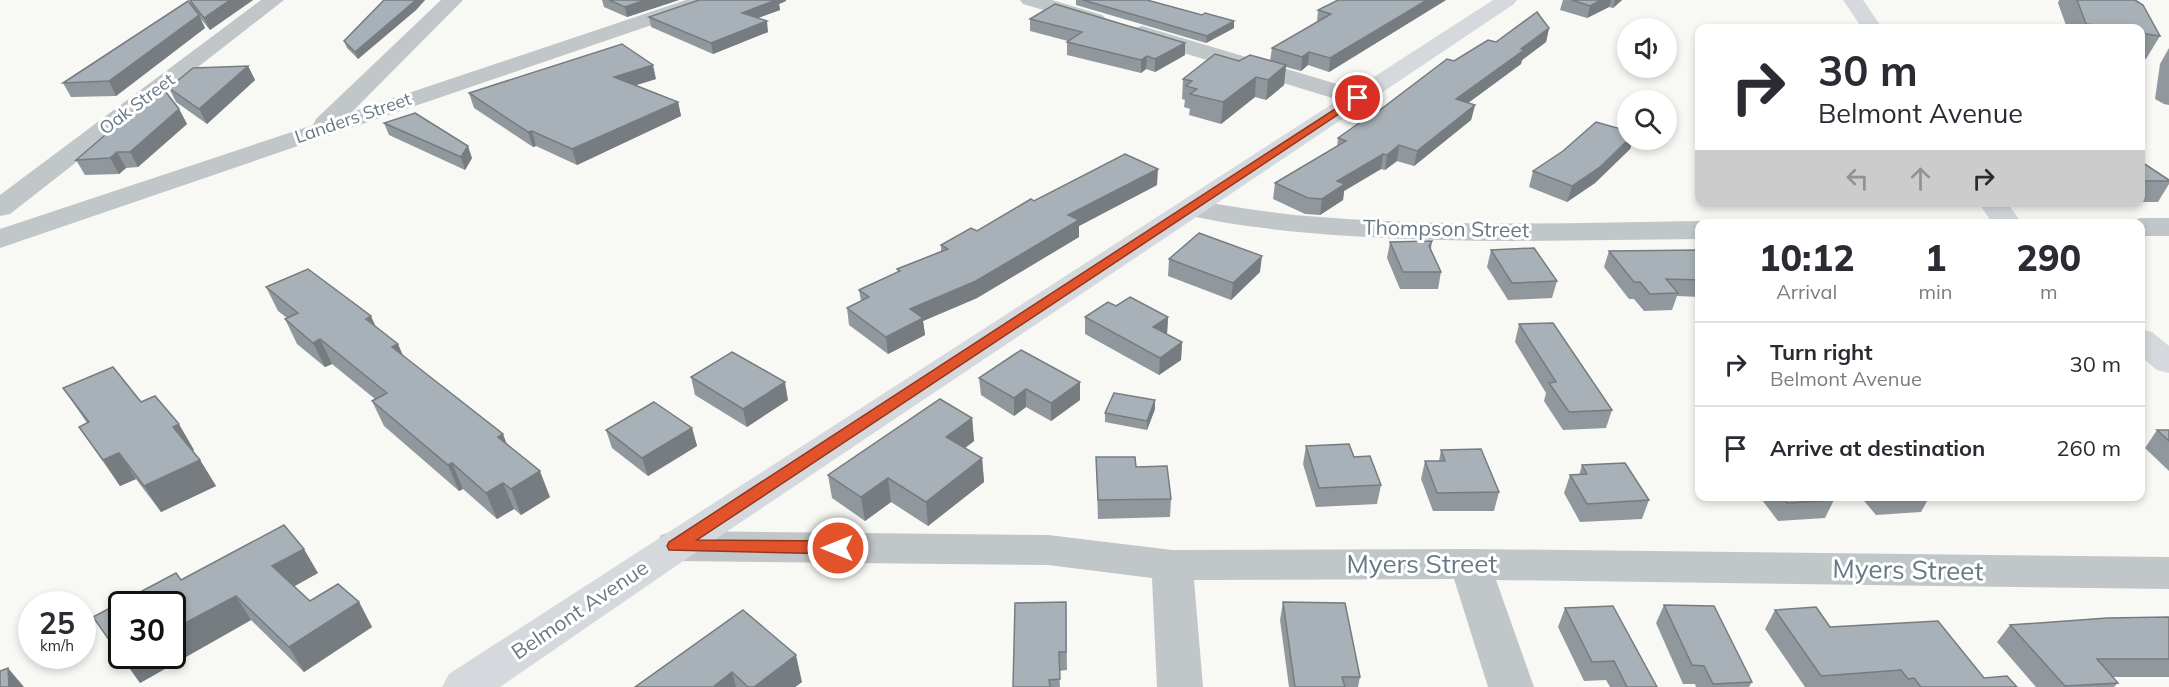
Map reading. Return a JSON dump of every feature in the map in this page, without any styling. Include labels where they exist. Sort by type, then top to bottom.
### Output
[{"type":"main road","name":"Belmont Avenue","points":[[465,687],[675,546],[1507,0]]},
{"type":"main road","points":[[1853,0],[1869,24]]},
{"type":"main road","points":[[2145,343],[2169,363]]},
{"type":"street","name":"Oak Street","points":[[0,208],[274,0]]},
{"type":"street","points":[[319,129],[453,0]]},
{"type":"street","name":"Landers Street","points":[[0,239],[319,129],[706,0]]},
{"type":"street","points":[[1030,0],[1358,98]]},
{"type":"street","name":"Thompson Street","points":[[1193,208],[1282,224],[1422,231],[1695,230]]},
{"type":"street","points":[[2145,227],[2169,227]]},
{"type":"street","name":"Myers Street","points":[[675,546],[1048,550],[1172,565],[1470,564],[2169,573]]},
{"type":"street","points":[[1470,564],[1511,687]]},
{"type":"street","points":[[1172,565],[1180,687]]},
{"type":"building","points":[[190,0],[230,0],[204,18]]},
{"type":"building","points":[[384,0],[416,0],[355,52],[344,41]]},
{"type":"building","points":[[609,0],[645,0],[625,7]]},
{"type":"building","points":[[699,0],[776,0],[742,13],[767,21],[711,43],[649,17]]},
{"type":"building","points":[[1083,0],[1147,0],[1234,21],[1207,36]]},
{"type":"building","points":[[1338,0],[1427,0],[1330,58],[1309,52],[1302,57],[1272,48],[1331,14],[1318,10]]},
{"type":"building","points":[[1572,0],[1601,0],[1590,6]]},
{"type":"building","points":[[2077,0],[2135,0],[2143,5],[2160,36],[2145,34],[2145,24],[2086,24]]},
{"type":"building","points":[[188,1],[199,15],[109,81],[63,83]]},
{"type":"building","points":[[1055,4],[1185,43],[1155,59],[1147,56],[1141,60],[1067,42],[1082,32],[1030,19]]},
{"type":"building","points":[[1537,12],[1549,28],[1521,49],[1524,50],[1456,99],[1475,105],[1417,151],[1399,145],[1387,155],[1383,154],[1337,181],[1345,184],[1322,199],[1308,198],[1275,183],[1346,141],[1338,138],[1366,118],[1368,119],[1447,59],[1454,61],[1488,40],[1496,42]]},
{"type":"building","points":[[622,44],[653,65],[614,77],[678,102],[572,149],[532,131],[528,132],[469,93]]},
{"type":"building","points":[[1215,54],[1239,61],[1250,55],[1286,65],[1268,80],[1256,77],[1223,102],[1190,94],[1197,89],[1186,86],[1192,81],[1183,79]]},
{"type":"building","points":[[248,66],[199,109],[169,88],[193,68]]},
{"type":"building","points":[[165,91],[179,109],[130,152],[117,152],[110,158],[76,160],[139,106],[147,106]]},
{"type":"building","points":[[415,113],[468,146],[461,157],[384,123]]},
{"type":"building","points":[[1596,122],[1617,128],[1618,150],[1600,167],[1572,186],[1533,171],[1563,151]]},
{"type":"building","points":[[1125,154],[1158,169],[1068,215],[1079,220],[976,281],[910,309],[923,318],[886,337],[847,308],[869,297],[859,290],[900,271],[897,269],[948,249],[941,245],[971,228],[977,231],[1031,199],[1034,201]]},
{"type":"building","points":[[2145,164],[2169,180],[2145,181]]},
{"type":"building","points":[[1199,233],[1262,256],[1233,283],[1169,259]]},
{"type":"building","points":[[1432,241],[1429,246],[1441,272],[1403,272],[1390,242]]},
{"type":"building","points":[[1534,248],[1557,281],[1512,283],[1491,250]]},
{"type":"building","points":[[1695,250],[1695,280],[1666,279],[1678,293],[1650,294],[1640,282],[1634,282],[1609,251]]},
{"type":"building","points":[[308,269],[371,316],[366,319],[398,344],[392,347],[503,434],[498,437],[540,471],[511,489],[503,483],[486,493],[452,463],[448,465],[372,401],[387,393],[320,339],[313,343],[285,319],[298,313],[266,287]]},
{"type":"building","points":[[1130,297],[1168,317],[1153,327],[1182,342],[1160,358],[1085,317],[1108,302],[1116,306]]},
{"type":"building","points":[[1553,323],[1612,410],[1569,412],[1549,383],[1556,382],[1519,324]]},
{"type":"building","points":[[1021,350],[1080,382],[1051,403],[1026,389],[1014,398],[979,378]]},
{"type":"building","points":[[732,352],[785,382],[743,409],[691,377]]},
{"type":"building","points":[[113,367],[141,402],[155,396],[179,424],[173,427],[200,460],[144,486],[119,453],[103,460],[79,427],[89,422],[63,388]]},
{"type":"building","points":[[1114,393],[1155,400],[1147,421],[1105,413]]},
{"type":"building","points":[[940,399],[972,418],[946,437],[982,458],[926,502],[888,478],[861,497],[828,475]]},
{"type":"building","points":[[654,402],[692,428],[642,458],[606,430]]},
{"type":"building","points":[[2157,430],[2169,430],[2169,441]]},
{"type":"building","points":[[1349,444],[1354,457],[1370,456],[1381,485],[1319,488],[1306,446]]},
{"type":"building","points":[[1481,449],[1499,492],[1437,493],[1425,461],[1445,461],[1441,450]]},
{"type":"building","points":[[1096,457],[1135,457],[1136,467],[1167,466],[1171,499],[1098,500]]},
{"type":"building","points":[[1625,463],[1649,500],[1587,504],[1570,475],[1587,474],[1582,465]]},
{"type":"building","points":[[1786,501],[1818,501],[1787,503]]},
{"type":"building","points":[[284,525],[304,549],[272,566],[310,601],[338,584],[359,602],[289,647],[236,596],[186,623],[186,591],[142,591],[176,573],[181,580]]},
{"type":"building","points":[[1066,602],[1066,652],[1059,652],[1060,679],[1049,680],[1050,687],[1013,687],[1015,603]]},
{"type":"building","points":[[1283,602],[1345,603],[1360,677],[1342,677],[1345,687],[1295,687]]},
{"type":"building","points":[[1664,605],[1714,606],[1752,682],[1713,684],[1704,666],[1692,665]]},
{"type":"building","points":[[1613,606],[1657,687],[1627,687],[1614,661],[1592,662],[1565,608]]},
{"type":"building","points":[[1816,607],[1830,627],[1938,621],[1984,678],[2007,676],[2017,687],[1921,687],[1914,678],[1908,679],[1901,670],[1821,676],[1775,610]]},
{"type":"building","points":[[108,609],[108,638],[96,621],[96,615]]},
{"type":"building","points":[[743,610],[796,655],[754,687],[748,687],[732,672],[713,687],[635,687]]},
{"type":"building","points":[[2169,617],[2169,659],[2097,659],[2118,683],[2065,686],[2010,625],[2107,618]]},
{"type":"building","points":[[8,668],[9,687],[0,687],[0,671]]},
{"type":"route","points":[[838,548],[675,546],[1358,98]]}]
